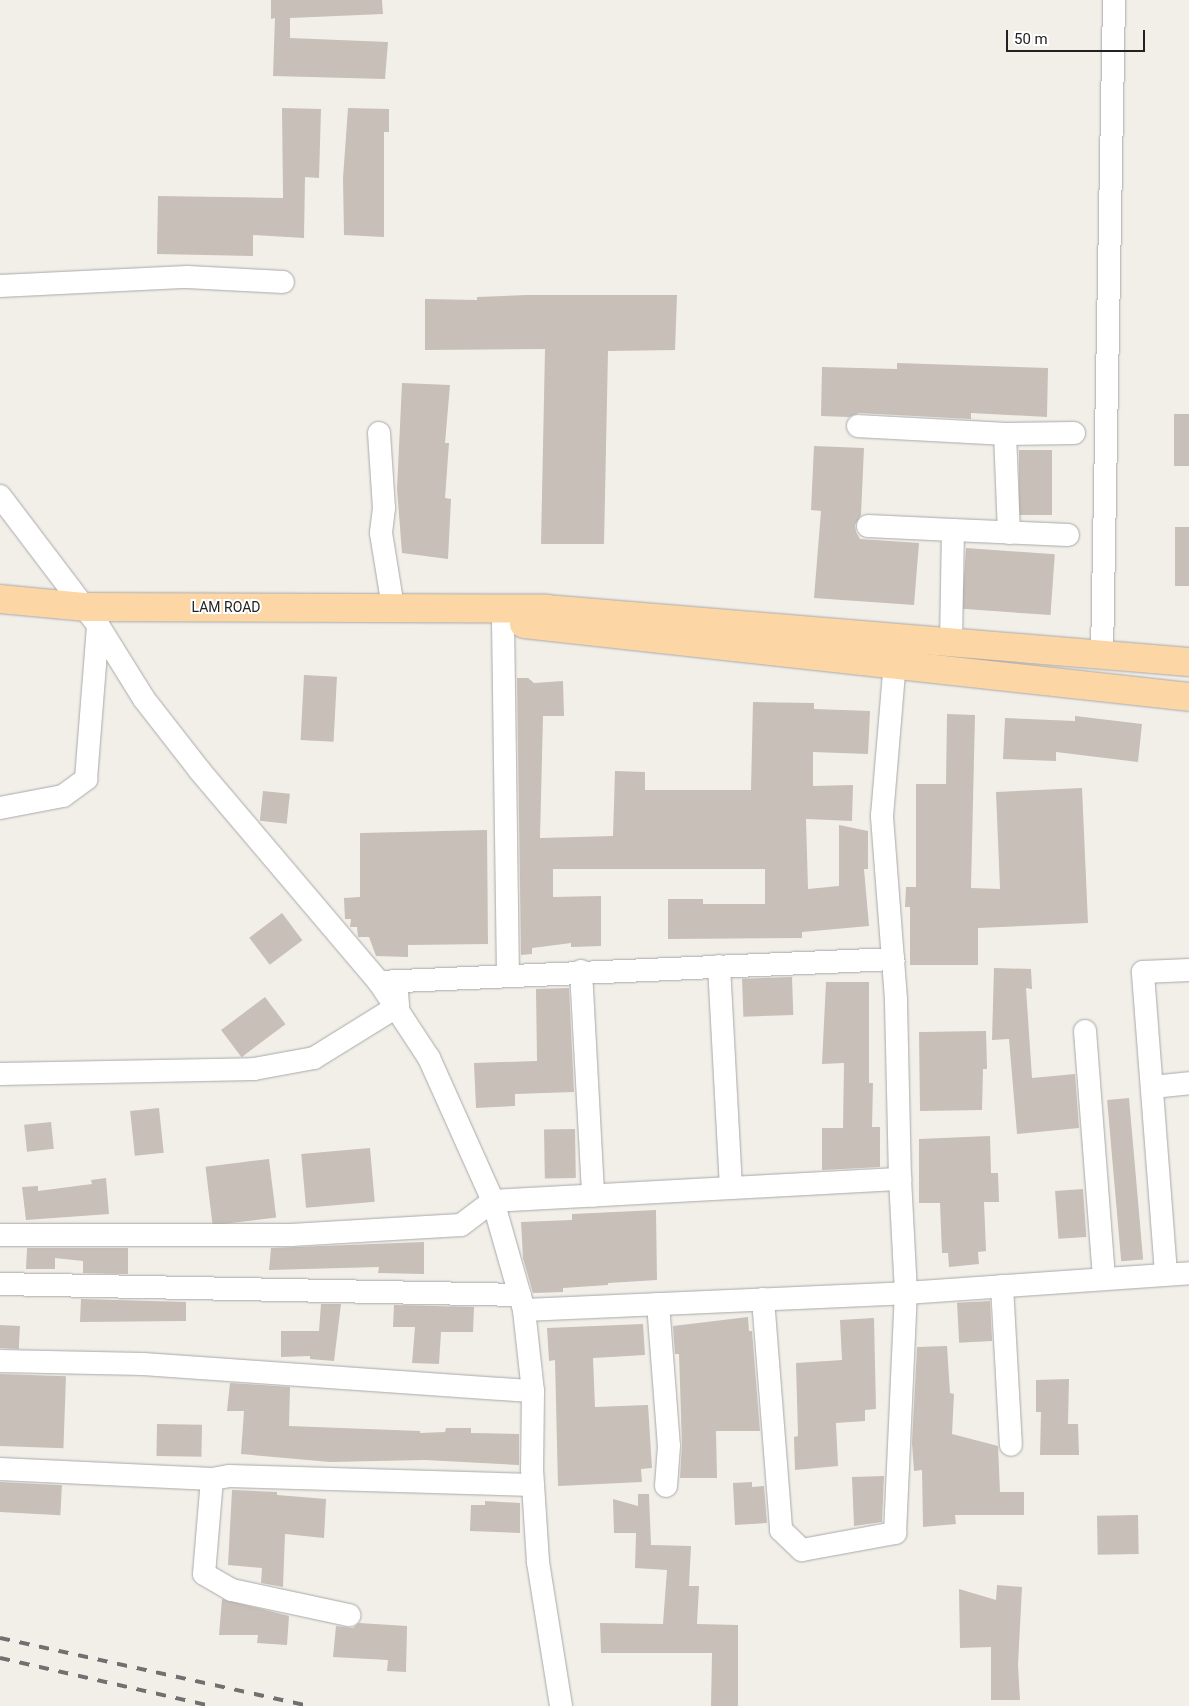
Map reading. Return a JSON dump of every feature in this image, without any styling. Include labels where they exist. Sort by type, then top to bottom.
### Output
[{"type":"main road","name":"LAM ROAD","points":[[0,600],[91,616],[452,607]]},
{"type":"main road","points":[[452,607],[546,609],[1189,662]]},
{"type":"main road","points":[[452,607],[538,627],[1189,697]]},
{"type":"street","points":[[1102,655],[1114,0]]},
{"type":"street","points":[[0,286],[187,277],[283,282]]},
{"type":"street","points":[[858,426],[1004,434],[1074,433]]},
{"type":"street","points":[[379,433],[384,508],[381,533],[393,607]]},
{"type":"street","points":[[1004,434],[1009,533]]},
{"type":"street","points":[[0,496],[91,616],[144,699],[188,756],[388,981],[398,1006],[429,1058],[494,1201],[522,1303],[533,1391],[533,1485],[538,1562],[560,1706]]},
{"type":"street","points":[[868,526],[1068,535]]},
{"type":"street","points":[[950,643],[953,530]]},
{"type":"street","points":[[0,808],[63,796],[86,779],[91,616]]},
{"type":"street","points":[[503,619],[508,974]]},
{"type":"street","points":[[763,1299],[781,1530],[802,1550],[895,1533],[906,1293],[900,1179],[893,959],[882,816],[896,638]]},
{"type":"street","points":[[388,981],[508,974],[893,959]]},
{"type":"street","points":[[719,966],[731,1188]]},
{"type":"street","points":[[1166,1273],[1143,972],[1189,970]]},
{"type":"street","points":[[581,971],[593,1196]]},
{"type":"street","points":[[0,1074],[254,1069],[314,1058],[398,1006]]},
{"type":"street","points":[[1085,1031],[1104,1278]]},
{"type":"street","points":[[1153,1087],[1189,1083]]},
{"type":"street","points":[[0,1236],[291,1235],[461,1225],[494,1201],[900,1179]]},
{"type":"street","points":[[0,1284],[522,1303],[658,1304],[906,1293],[1166,1273],[1189,1273]]},
{"type":"street","points":[[1002,1286],[1011,1445]]},
{"type":"street","points":[[658,1304],[669,1446],[666,1486]]},
{"type":"street","points":[[0,1361],[143,1364],[533,1391]]},
{"type":"street","points":[[0,1469],[212,1479],[230,1476],[533,1485]]},
{"type":"street","points":[[212,1479],[204,1574],[232,1590],[349,1615]]},
{"type":"building","points":[[271,0],[382,0],[383,14],[290,18],[290,38],[388,42],[385,79],[273,76],[275,18],[271,19]]},
{"type":"building","points":[[282,108],[321,109],[319,178],[305,177],[304,238],[253,235],[253,256],[157,254],[158,196],[283,198]]},
{"type":"building","points":[[348,108],[389,109],[389,132],[384,132],[384,237],[344,235],[343,178]]},
{"type":"building","points":[[677,295],[675,350],[608,351],[604,544],[541,544],[545,349],[425,350],[425,299],[477,300],[477,297]]},
{"type":"building","points":[[897,363],[1048,368],[1047,417],[971,413],[971,419],[859,413],[849,417],[821,416],[822,367],[897,369]]},
{"type":"building","points":[[402,383],[450,385],[445,443],[449,443],[445,498],[451,499],[448,559],[402,553],[397,489]]},
{"type":"building","points":[[1174,414],[1189,414],[1189,466],[1174,466]]},
{"type":"building","points":[[814,446],[864,448],[861,515],[855,525],[856,532],[860,539],[919,543],[914,605],[814,598],[821,511],[811,510]]},
{"type":"building","points":[[1019,450],[1052,450],[1052,515],[1019,515]]},
{"type":"building","points":[[1175,527],[1189,527],[1189,586],[1175,586]]},
{"type":"building","points":[[966,548],[1055,554],[1051,615],[962,609]]},
{"type":"building","points":[[304,675],[337,677],[334,742],[301,740]]},
{"type":"building","points":[[517,678],[528,678],[534,683],[563,681],[564,716],[543,716],[540,838],[613,836],[615,771],[645,772],[645,790],[751,790],[753,702],[814,703],[814,709],[870,711],[868,754],[813,752],[813,786],[853,785],[852,821],[806,819],[808,889],[839,886],[839,825],[868,831],[868,869],[864,869],[869,926],[802,932],[802,938],[668,939],[668,899],[703,899],[703,904],[765,904],[765,869],[553,869],[553,897],[601,896],[601,946],[571,947],[571,943],[532,948],[532,954],[521,955]]},
{"type":"building","points":[[947,714],[975,715],[971,888],[1000,889],[996,792],[1082,788],[1088,923],[978,928],[978,965],[910,965],[910,907],[905,907],[906,887],[916,887],[916,784],[946,784]]},
{"type":"building","points":[[1075,716],[1142,724],[1138,762],[1056,752],[1056,761],[1003,759],[1005,718],[1075,721]]},
{"type":"building","points":[[263,791],[290,794],[287,824],[260,821]]},
{"type":"building","points":[[487,830],[488,944],[408,945],[408,957],[376,956],[369,937],[358,937],[357,927],[350,927],[351,919],[345,919],[344,898],[360,897],[360,833]]},
{"type":"building","points":[[282,913],[302,940],[270,965],[249,938]]},
{"type":"building","points":[[994,968],[1031,969],[1032,989],[1026,988],[1032,1078],[1075,1074],[1079,1128],[1017,1134],[1009,1039],[992,1040]]},
{"type":"building","points":[[792,977],[793,1015],[743,1017],[742,979]]},
{"type":"building","points":[[826,982],[869,982],[869,1083],[873,1083],[872,1127],[880,1127],[880,1167],[822,1170],[822,1128],[843,1128],[844,1063],[822,1064]]},
{"type":"building","points":[[569,988],[574,1092],[515,1094],[515,1106],[476,1108],[474,1063],[537,1061],[536,989]]},
{"type":"building","points":[[265,997],[285,1024],[242,1057],[221,1030]]},
{"type":"building","points":[[986,1031],[987,1069],[983,1069],[982,1110],[920,1111],[919,1032]]},
{"type":"building","points":[[1129,1098],[1143,1259],[1121,1261],[1107,1100]]},
{"type":"building","points":[[159,1108],[164,1153],[135,1156],[130,1111]]},
{"type":"building","points":[[51,1122],[54,1149],[27,1152],[24,1125]]},
{"type":"building","points":[[575,1129],[576,1178],[545,1179],[544,1130]]},
{"type":"building","points":[[990,1136],[991,1173],[998,1173],[999,1202],[984,1202],[986,1251],[978,1252],[979,1264],[949,1267],[948,1253],[942,1253],[940,1203],[919,1203],[919,1139]]},
{"type":"building","points":[[370,1148],[375,1202],[306,1208],[301,1154]]},
{"type":"building","points":[[269,1159],[276,1218],[213,1225],[205,1167]]},
{"type":"building","points":[[106,1178],[109,1214],[26,1220],[22,1187],[38,1186],[38,1191],[92,1184],[91,1180]]},
{"type":"building","points":[[1083,1189],[1086,1237],[1058,1239],[1055,1191]]},
{"type":"building","points":[[656,1210],[657,1280],[563,1288],[563,1292],[533,1293],[523,1258],[521,1222],[572,1220],[572,1214]]},
{"type":"building","points":[[424,1242],[424,1274],[378,1273],[379,1267],[269,1270],[271,1248]]},
{"type":"building","points":[[27,1248],[128,1248],[128,1274],[83,1273],[83,1261],[55,1258],[55,1269],[26,1269]]},
{"type":"building","points":[[81,1299],[186,1302],[186,1321],[80,1322]]},
{"type":"building","points":[[990,1301],[992,1341],[959,1343],[957,1303]]},
{"type":"building","points":[[321,1304],[341,1304],[334,1361],[310,1359],[310,1356],[281,1357],[281,1331],[319,1331]]},
{"type":"building","points":[[394,1305],[474,1307],[473,1332],[441,1332],[439,1364],[412,1363],[415,1327],[393,1327]]},
{"type":"building","points":[[748,1317],[749,1331],[752,1331],[760,1431],[716,1431],[717,1478],[680,1478],[682,1445],[679,1354],[675,1354],[673,1326]]},
{"type":"building","points":[[874,1318],[876,1409],[865,1410],[865,1421],[836,1423],[838,1466],[795,1470],[794,1437],[798,1436],[796,1363],[842,1360],[840,1320]]},
{"type":"building","points":[[643,1324],[645,1355],[593,1358],[595,1407],[648,1405],[652,1468],[641,1469],[642,1482],[558,1486],[555,1360],[549,1361],[547,1328]]},
{"type":"building","points":[[0,1325],[20,1326],[19,1349],[0,1348]]},
{"type":"building","points":[[947,1346],[950,1393],[954,1394],[952,1434],[998,1446],[1000,1492],[1024,1492],[1024,1515],[955,1515],[956,1524],[923,1527],[922,1470],[914,1471],[912,1443],[917,1347]]},
{"type":"building","points":[[0,1374],[66,1376],[63,1448],[0,1446]]},
{"type":"building","points":[[1069,1379],[1068,1424],[1078,1424],[1079,1455],[1040,1455],[1041,1412],[1036,1412],[1036,1380]]},
{"type":"building","points":[[230,1383],[290,1387],[289,1426],[420,1431],[420,1433],[445,1432],[446,1428],[471,1428],[471,1433],[519,1434],[519,1465],[425,1460],[330,1462],[241,1454],[244,1411],[227,1411]]},
{"type":"building","points":[[157,1424],[202,1425],[201,1457],[156,1456]]},
{"type":"building","points":[[884,1476],[882,1522],[854,1526],[852,1477]]},
{"type":"building","points":[[0,1482],[62,1485],[60,1515],[0,1512]]},
{"type":"building","points":[[752,1482],[752,1487],[764,1486],[767,1523],[735,1525],[733,1483]]},
{"type":"building","points":[[232,1490],[277,1492],[277,1495],[326,1499],[324,1538],[285,1534],[283,1587],[261,1583],[262,1568],[228,1565]]},
{"type":"building","points":[[638,1494],[649,1494],[651,1545],[691,1546],[689,1586],[699,1586],[697,1624],[738,1625],[738,1706],[711,1706],[712,1653],[601,1653],[600,1623],[663,1624],[667,1570],[635,1568],[636,1533],[614,1533],[613,1499],[638,1506]]},
{"type":"building","points":[[485,1501],[520,1503],[520,1533],[470,1531],[471,1505],[485,1505]]},
{"type":"building","points":[[1138,1515],[1139,1554],[1098,1555],[1097,1516]]},
{"type":"building","points":[[997,1585],[1022,1587],[1018,1665],[1020,1700],[991,1700],[991,1647],[960,1648],[959,1589],[996,1600]]},
{"type":"building","points":[[222,1599],[289,1616],[287,1645],[257,1643],[258,1635],[219,1635]]},
{"type":"building","points":[[359,1623],[407,1626],[406,1672],[387,1671],[388,1660],[333,1657],[336,1626],[353,1628]]},
{"type":"railway","points":[[0,1638],[308,1706]]},
{"type":"railway","points":[[0,1658],[212,1706]]}]
